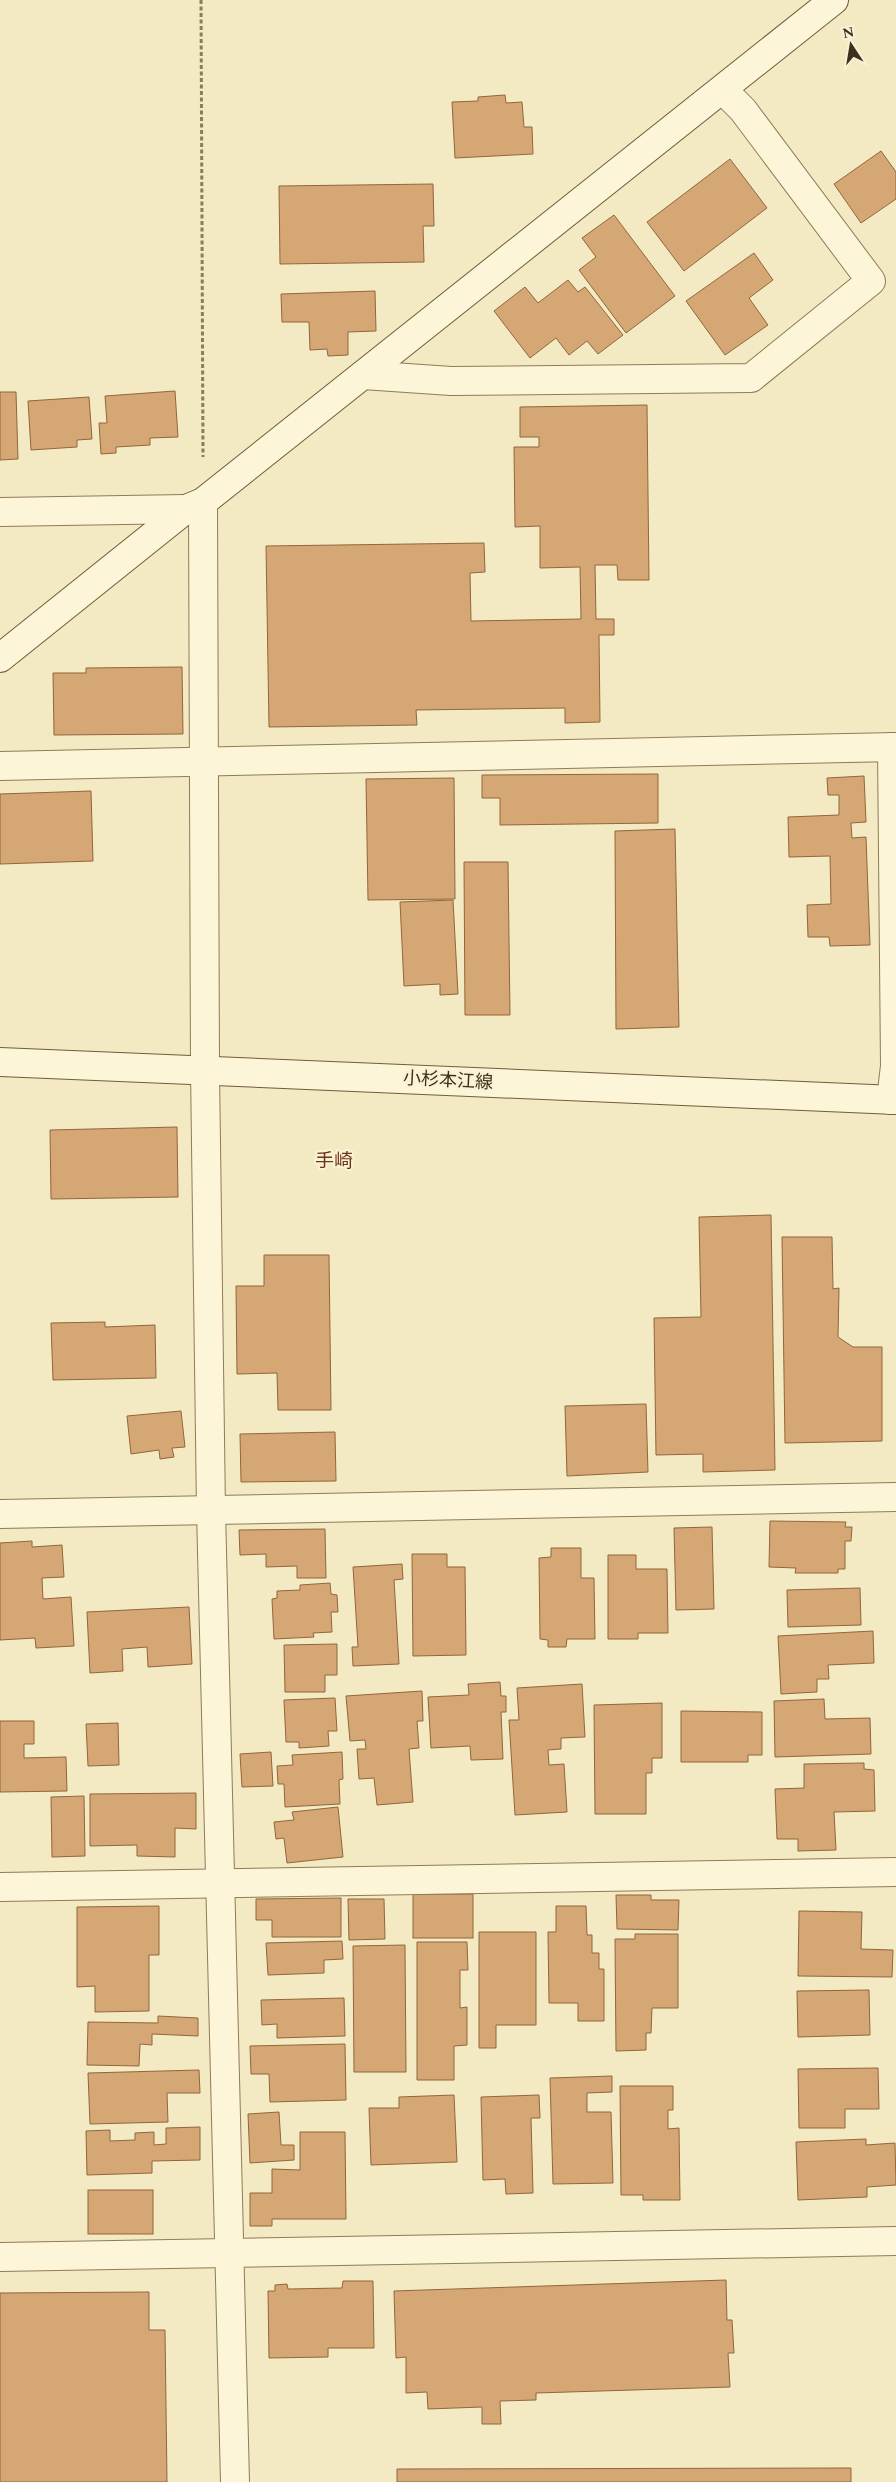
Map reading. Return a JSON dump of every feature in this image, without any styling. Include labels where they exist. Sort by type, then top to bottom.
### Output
[{"type":"street","points":[[0,658],[363,375],[834,0]]},
{"type":"street","points":[[363,375],[451,381],[751,378],[871,281],[743,110],[723,90]]},
{"type":"street","points":[[0,512],[195,506]]},
{"type":"street","points":[[195,506],[204,760],[211,1511],[235,2482]]},
{"type":"street","points":[[0,766],[204,760],[894,747],[894,1100]]},
{"type":"street","name":"小杉本江線","points":[[0,1062],[894,1100]]},
{"type":"street","points":[[0,1514],[896,1497]]},
{"type":"street","points":[[0,1887],[896,1872]]},
{"type":"street","points":[[0,2257],[896,2241]]},
{"type":"path","points":[[195,506],[201,0]]},
{"type":"building","points":[[505,95],[506,103],[522,102],[524,127],[532,127],[533,154],[455,158],[452,102],[478,101],[478,97]]},
{"type":"building","points":[[881,151],[896,172],[896,199],[861,223],[834,184]]},
{"type":"building","points":[[730,159],[767,208],[684,271],[647,222]]},
{"type":"building","points":[[433,184],[434,226],[423,226],[424,262],[280,264],[279,186]]},
{"type":"building","points":[[614,215],[675,296],[626,333],[579,270],[596,257],[582,238]]},
{"type":"building","points":[[754,253],[773,280],[749,298],[768,325],[725,355],[686,301]]},
{"type":"building","points":[[568,280],[578,292],[585,287],[623,335],[598,354],[587,341],[569,355],[556,338],[530,358],[494,311],[525,287],[538,303]]},
{"type":"building","points":[[375,291],[376,331],[348,332],[348,355],[328,356],[327,349],[310,350],[309,322],[282,322],[281,294]]},
{"type":"building","points":[[175,391],[178,437],[150,438],[150,445],[116,447],[116,453],[101,454],[99,423],[107,423],[105,396]]},
{"type":"building","points":[[0,392],[16,392],[18,459],[0,460]]},
{"type":"building","points":[[89,397],[92,439],[77,440],[77,447],[31,450],[28,401]]},
{"type":"building","points":[[647,405],[649,580],[618,580],[617,565],[595,565],[596,619],[614,619],[614,635],[599,635],[600,722],[565,723],[565,708],[416,710],[417,725],[269,727],[266,546],[484,543],[485,572],[470,573],[471,621],[581,619],[580,567],[540,568],[540,526],[515,527],[514,447],[539,447],[539,437],[520,437],[520,407]]},
{"type":"building","points":[[182,667],[183,734],[54,735],[53,673],[86,673],[86,668]]},
{"type":"building","points":[[658,774],[658,823],[500,825],[500,798],[482,798],[482,775]]},
{"type":"building","points":[[864,776],[866,822],[851,823],[852,838],[866,837],[870,945],[830,946],[829,937],[808,937],[807,905],[831,904],[830,856],[789,857],[788,817],[839,815],[839,795],[828,795],[827,778]]},
{"type":"building","points":[[454,778],[455,899],[368,900],[366,779]]},
{"type":"building","points":[[91,791],[93,861],[0,864],[0,794]]},
{"type":"building","points":[[675,829],[679,1027],[616,1029],[615,831]]},
{"type":"building","points":[[464,862],[508,862],[510,1015],[465,1015]]},
{"type":"building","points":[[453,900],[458,994],[440,995],[440,984],[404,986],[400,902]]},
{"type":"building","points":[[177,1127],[178,1197],[51,1199],[50,1130]]},
{"type":"building","points":[[771,1215],[775,1470],[703,1472],[703,1454],[656,1455],[654,1318],[701,1317],[699,1217]]},
{"type":"building","points":[[782,1237],[832,1237],[833,1289],[839,1288],[838,1337],[853,1347],[882,1347],[882,1441],[785,1443]]},
{"type":"building","points":[[264,1255],[329,1255],[331,1410],[278,1410],[277,1373],[237,1374],[236,1286],[264,1286]]},
{"type":"building","points":[[105,1322],[105,1327],[155,1325],[156,1378],[53,1380],[51,1323]]},
{"type":"building","points":[[646,1404],[648,1472],[567,1476],[565,1406]]},
{"type":"building","points":[[181,1411],[185,1447],[172,1448],[174,1457],[160,1459],[159,1450],[131,1454],[127,1416]]},
{"type":"building","points":[[335,1432],[336,1481],[241,1482],[240,1434]]},
{"type":"building","points":[[770,1521],[846,1522],[845,1527],[852,1527],[851,1541],[845,1541],[845,1569],[838,1569],[838,1573],[795,1573],[796,1568],[769,1567]]},
{"type":"building","points":[[712,1527],[714,1609],[676,1610],[674,1528]]},
{"type":"building","points":[[325,1529],[326,1578],[297,1578],[297,1566],[266,1567],[266,1554],[240,1555],[239,1530]]},
{"type":"building","points":[[32,1541],[32,1547],[62,1545],[64,1577],[42,1578],[43,1599],[71,1597],[74,1646],[36,1648],[35,1638],[0,1640],[0,1543]]},
{"type":"building","points":[[551,1548],[581,1548],[581,1578],[594,1578],[595,1639],[567,1639],[566,1647],[548,1647],[548,1640],[540,1639],[539,1558],[551,1557]]},
{"type":"building","points":[[412,1554],[447,1554],[447,1567],[465,1567],[466,1655],[413,1656]]},
{"type":"building","points":[[608,1555],[636,1555],[636,1569],[667,1569],[668,1633],[638,1633],[638,1639],[608,1639]]},
{"type":"building","points":[[402,1564],[403,1579],[394,1580],[399,1664],[353,1666],[352,1647],[358,1647],[353,1567]]},
{"type":"building","points":[[330,1583],[331,1594],[337,1595],[338,1612],[331,1612],[332,1632],[313,1633],[314,1637],[274,1639],[272,1599],[277,1598],[277,1591],[300,1590],[300,1585]]},
{"type":"building","points":[[860,1588],[861,1625],[788,1627],[787,1590]]},
{"type":"building","points":[[189,1607],[192,1664],[148,1667],[147,1647],[122,1649],[123,1671],[90,1673],[87,1612]]},
{"type":"building","points":[[873,1631],[874,1663],[828,1665],[829,1679],[817,1679],[817,1692],[781,1694],[778,1636]]},
{"type":"building","points":[[337,1644],[337,1675],[325,1675],[325,1692],[285,1692],[284,1645]]},
{"type":"building","points":[[500,1682],[501,1696],[506,1696],[506,1712],[501,1712],[503,1759],[471,1760],[470,1746],[431,1748],[428,1697],[469,1695],[468,1684]]},
{"type":"building","points":[[582,1684],[585,1737],[561,1738],[561,1749],[548,1750],[549,1765],[564,1764],[567,1812],[515,1815],[509,1720],[519,1720],[517,1688]]},
{"type":"building","points":[[422,1691],[423,1721],[417,1721],[419,1748],[409,1749],[413,1802],[377,1805],[374,1778],[359,1779],[357,1749],[366,1749],[365,1740],[350,1741],[346,1696]]},
{"type":"building","points":[[335,1698],[337,1731],[328,1731],[329,1746],[299,1748],[299,1742],[286,1742],[284,1700]]},
{"type":"building","points":[[824,1699],[825,1719],[870,1718],[871,1754],[775,1757],[774,1701]]},
{"type":"building","points":[[662,1703],[662,1758],[652,1758],[652,1773],[646,1773],[646,1814],[595,1814],[594,1705]]},
{"type":"building","points":[[681,1711],[762,1712],[762,1755],[748,1755],[748,1762],[681,1762]]},
{"type":"building","points":[[0,1721],[34,1721],[34,1744],[24,1744],[24,1758],[66,1757],[67,1791],[0,1792]]},
{"type":"building","points":[[118,1723],[119,1765],[88,1766],[86,1724]]},
{"type":"building","points":[[271,1752],[273,1786],[242,1787],[240,1754]]},
{"type":"building","points":[[342,1752],[343,1779],[339,1780],[340,1804],[285,1807],[284,1784],[278,1784],[277,1766],[293,1765],[292,1755]]},
{"type":"building","points":[[864,1763],[864,1769],[874,1770],[875,1811],[834,1812],[836,1850],[798,1851],[798,1839],[777,1839],[775,1789],[804,1788],[804,1764]]},
{"type":"building","points":[[196,1793],[196,1829],[175,1828],[175,1857],[137,1856],[137,1845],[90,1846],[90,1794]]},
{"type":"building","points":[[84,1796],[85,1856],[52,1857],[51,1797]]},
{"type":"building","points":[[338,1807],[343,1857],[287,1863],[284,1838],[276,1839],[274,1822],[294,1820],[292,1812]]},
{"type":"building","points":[[413,1894],[473,1894],[473,1938],[413,1938]]},
{"type":"building","points":[[616,1895],[651,1895],[651,1900],[679,1900],[678,1930],[617,1929]]},
{"type":"building","points":[[341,1898],[341,1937],[272,1937],[272,1920],[256,1920],[256,1899]]},
{"type":"building","points":[[348,1899],[384,1899],[385,1939],[349,1940]]},
{"type":"building","points":[[159,1906],[159,1955],[149,1955],[149,2011],[95,2012],[95,1986],[77,1987],[77,1907]]},
{"type":"building","points":[[556,1906],[586,1906],[587,1935],[592,1935],[592,1953],[599,1953],[599,1969],[604,1969],[604,2021],[578,2021],[578,2003],[549,2003],[548,1932],[556,1932]]},
{"type":"building","points":[[799,1911],[862,1912],[861,1949],[893,1950],[892,1977],[798,1976]]},
{"type":"building","points":[[479,1932],[536,1932],[536,2025],[496,2025],[496,2048],[479,2048]]},
{"type":"building","points":[[635,1934],[678,1934],[678,2008],[652,2008],[651,2033],[646,2033],[646,2050],[616,2051],[615,1939],[635,1939]]},
{"type":"building","points":[[342,1941],[343,1959],[324,1960],[324,1973],[268,1975],[266,1943]]},
{"type":"building","points":[[417,1942],[467,1942],[468,1970],[460,1970],[460,2008],[467,2007],[467,2045],[454,2046],[454,2080],[417,2080]]},
{"type":"building","points":[[405,1945],[406,2072],[354,2072],[353,1946]]},
{"type":"building","points":[[869,1990],[870,2035],[798,2037],[797,1991]]},
{"type":"building","points":[[344,1998],[345,2036],[277,2038],[277,2024],[262,2025],[261,2000]]},
{"type":"building","points":[[158,2016],[198,2018],[198,2036],[152,2034],[152,2045],[140,2044],[139,2066],[87,2065],[88,2022],[158,2023]]},
{"type":"building","points":[[345,2044],[346,2100],[270,2102],[269,2074],[251,2074],[250,2046]]},
{"type":"building","points":[[878,2068],[879,2109],[845,2109],[845,2128],[799,2128],[798,2069]]},
{"type":"building","points":[[199,2070],[200,2093],[167,2093],[168,2122],[90,2124],[88,2073]]},
{"type":"building","points":[[612,2076],[612,2092],[587,2093],[587,2112],[611,2112],[613,2183],[553,2184],[550,2078]]},
{"type":"building","points":[[620,2086],[673,2086],[673,2110],[668,2110],[668,2129],[679,2128],[680,2200],[643,2200],[643,2195],[621,2195]]},
{"type":"building","points":[[454,2095],[457,2162],[371,2165],[369,2108],[399,2108],[399,2097]]},
{"type":"building","points":[[539,2095],[540,2118],[531,2118],[533,2193],[506,2194],[505,2179],[483,2180],[481,2097]]},
{"type":"building","points":[[279,2112],[281,2145],[294,2145],[294,2160],[250,2163],[248,2114]]},
{"type":"building","points":[[200,2127],[200,2160],[152,2161],[152,2173],[87,2175],[86,2131],[110,2130],[110,2141],[135,2140],[135,2133],[154,2132],[154,2145],[166,2144],[166,2128]]},
{"type":"building","points":[[300,2132],[345,2132],[346,2219],[272,2219],[272,2226],[250,2226],[250,2193],[272,2193],[272,2169],[300,2170]]},
{"type":"building","points":[[866,2139],[866,2145],[895,2143],[896,2185],[867,2187],[867,2197],[798,2200],[796,2142]]},
{"type":"building","points":[[88,2190],[153,2190],[153,2234],[88,2234]]},
{"type":"building","points":[[726,2280],[727,2320],[732,2320],[734,2353],[728,2353],[730,2387],[536,2393],[536,2400],[500,2401],[501,2424],[482,2424],[482,2407],[428,2409],[427,2392],[406,2393],[406,2357],[396,2358],[394,2291]]},
{"type":"building","points":[[343,2281],[373,2281],[374,2348],[328,2348],[328,2357],[269,2358],[268,2291],[275,2291],[275,2285],[287,2284],[288,2289],[342,2288]]},
{"type":"building","points":[[149,2292],[149,2330],[165,2330],[167,2482],[0,2482],[0,2293]]},
{"type":"building","points":[[851,2468],[851,2482],[397,2482],[397,2469]]},
{"type":"district","name":"手崎","points":[[334,1160]]}]
